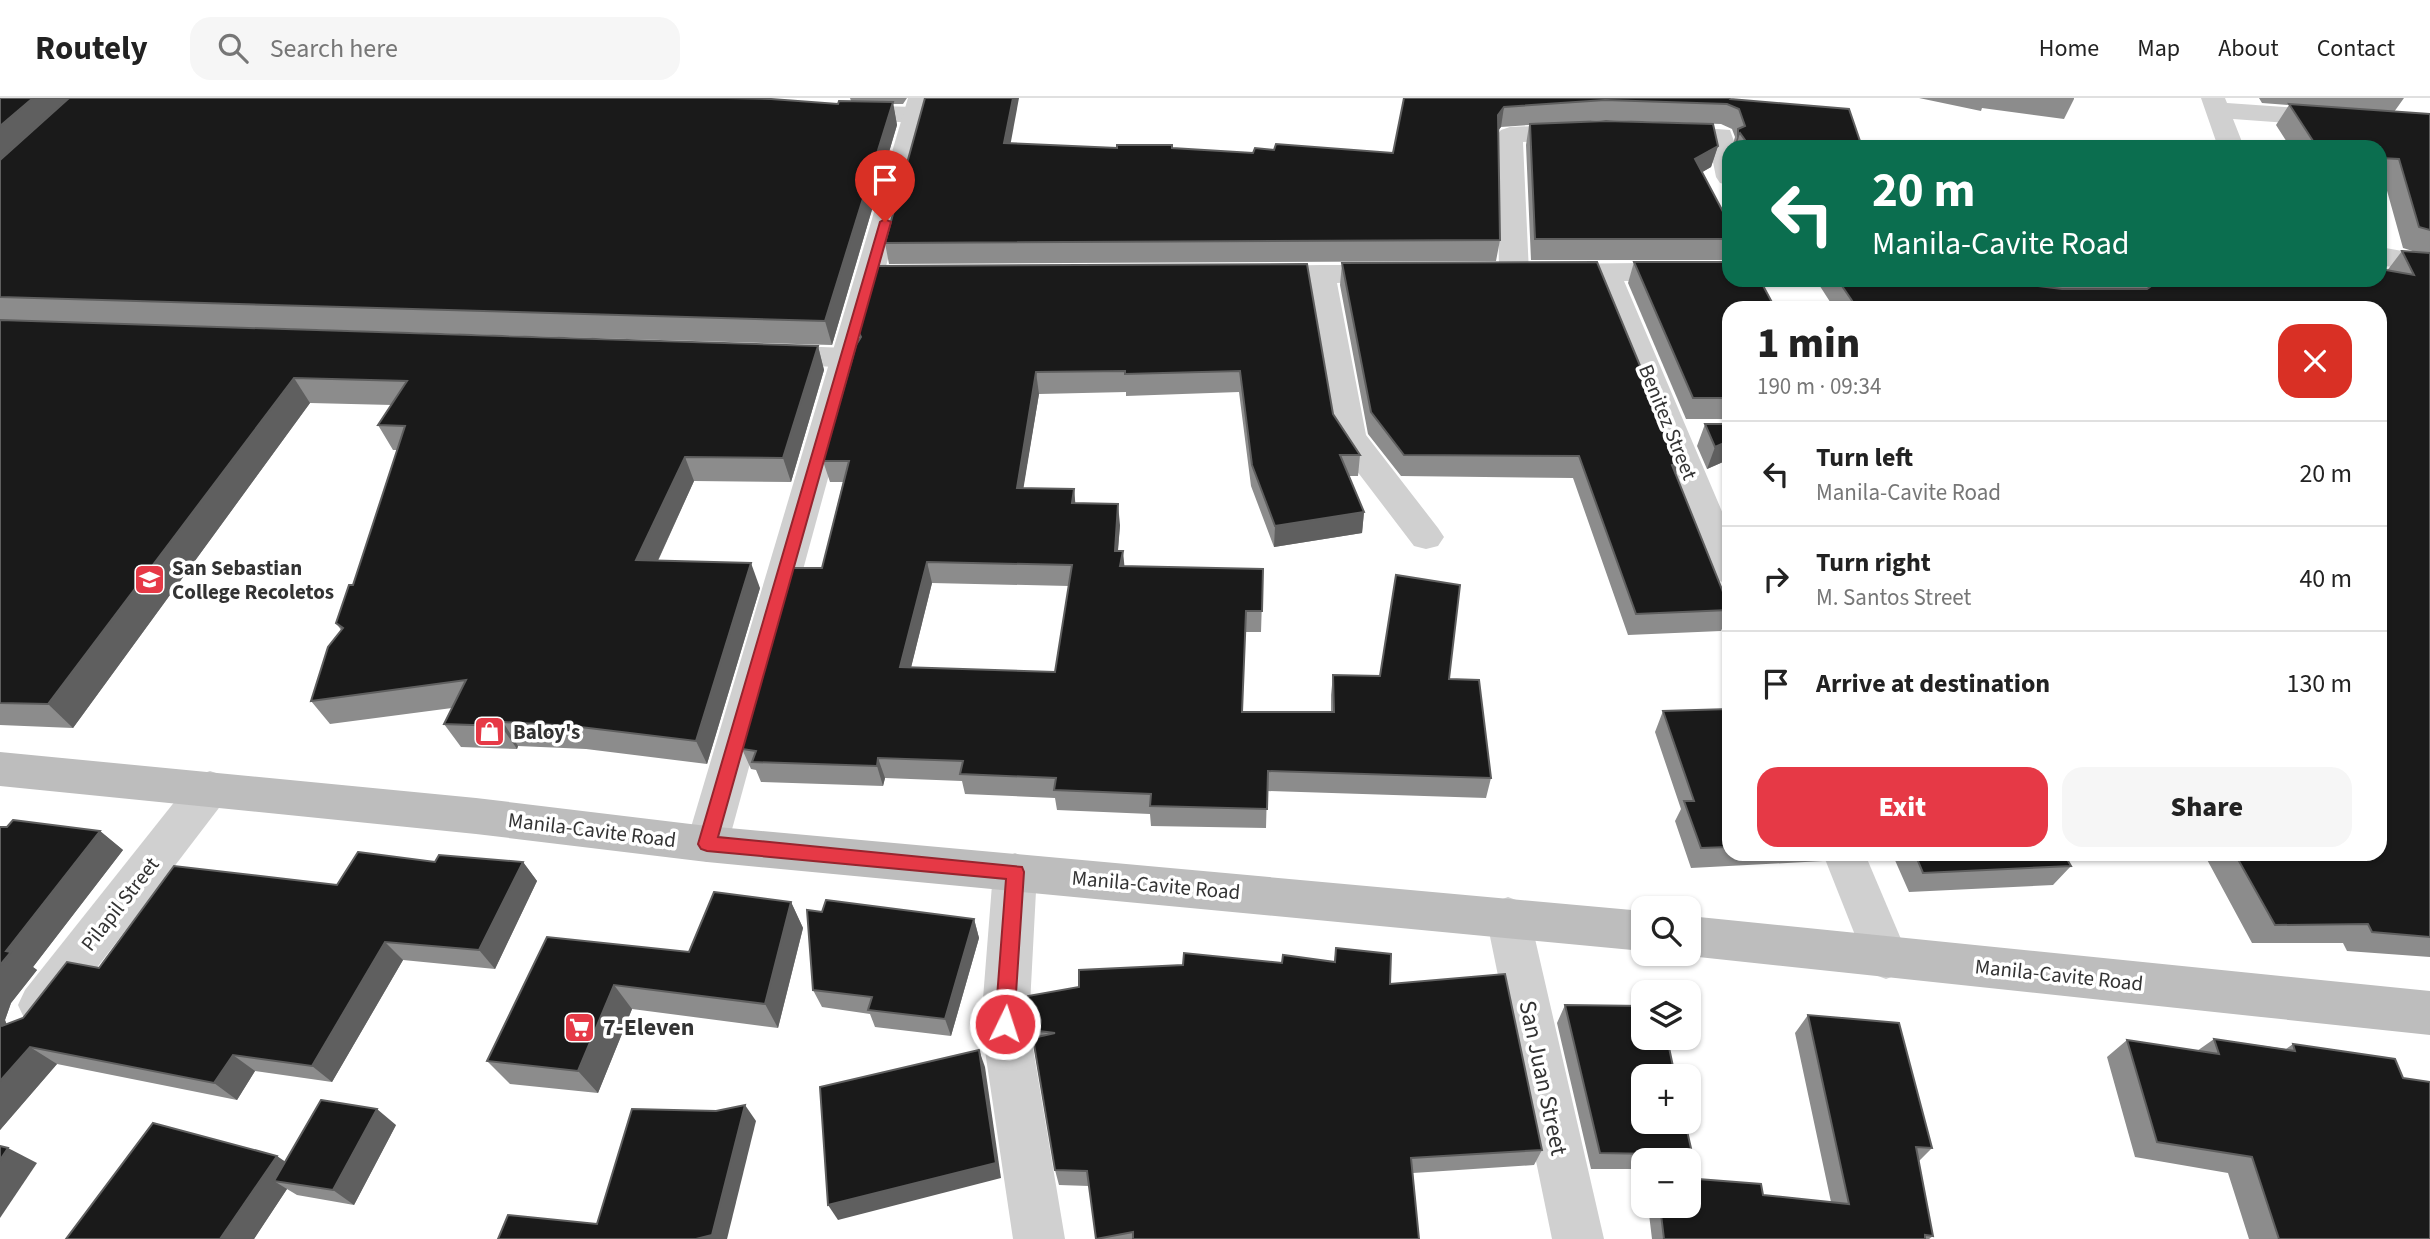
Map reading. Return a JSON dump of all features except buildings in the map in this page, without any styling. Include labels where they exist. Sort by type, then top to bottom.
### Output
[{"type":"main road","name":"Manila-Cavite Road","points":[[0,769],[476,816],[707,844],[1631,930]]},
{"type":"main road","name":"Manila-Cavite Road","points":[[1701,937],[2430,1013]]},
{"type":"street","points":[[2397,98],[2426,130]]},
{"type":"street","points":[[2228,140],[2215,104],[2426,130]]},
{"type":"street","points":[[707,844],[848,358],[884,276],[917,106],[818,112]]},
{"type":"street","points":[[1601,131],[1510,135],[1500,273],[1722,271]]},
{"type":"street","points":[[1641,132],[1721,135],[1722,140]]},
{"type":"street","points":[[2387,257],[2430,265]]},
{"type":"street","name":"Benitez Street","points":[[1606,273],[1722,554]]},
{"type":"street","points":[[1321,274],[1350,435],[1426,537]]},
{"type":"street","points":[[1226,275],[1417,274]]},
{"type":"street","points":[[737,355],[848,358]]},
{"type":"street","points":[[1673,433],[1707,432]]},
{"type":"street","name":"Pilapil Street","points":[[30,1019],[210,788]]},
{"type":"street","points":[[1847,861],[1886,958]]},
{"type":"street","points":[[1015,872],[1005,1024],[1040,1239]]},
{"type":"street","name":"San Juan Street","points":[[1508,917],[1578,1239]]},
{"type":"place","name":"San Sebastian College Recoletos","points":[[149,580]]},
{"type":"place","name":"Baloy's","points":[[490,732]]},
{"type":"place","name":"7-Eleven","points":[[580,1027]]},
{"type":"route","points":[[885,222],[707,844],[1015,872],[1005,1024]]}]
